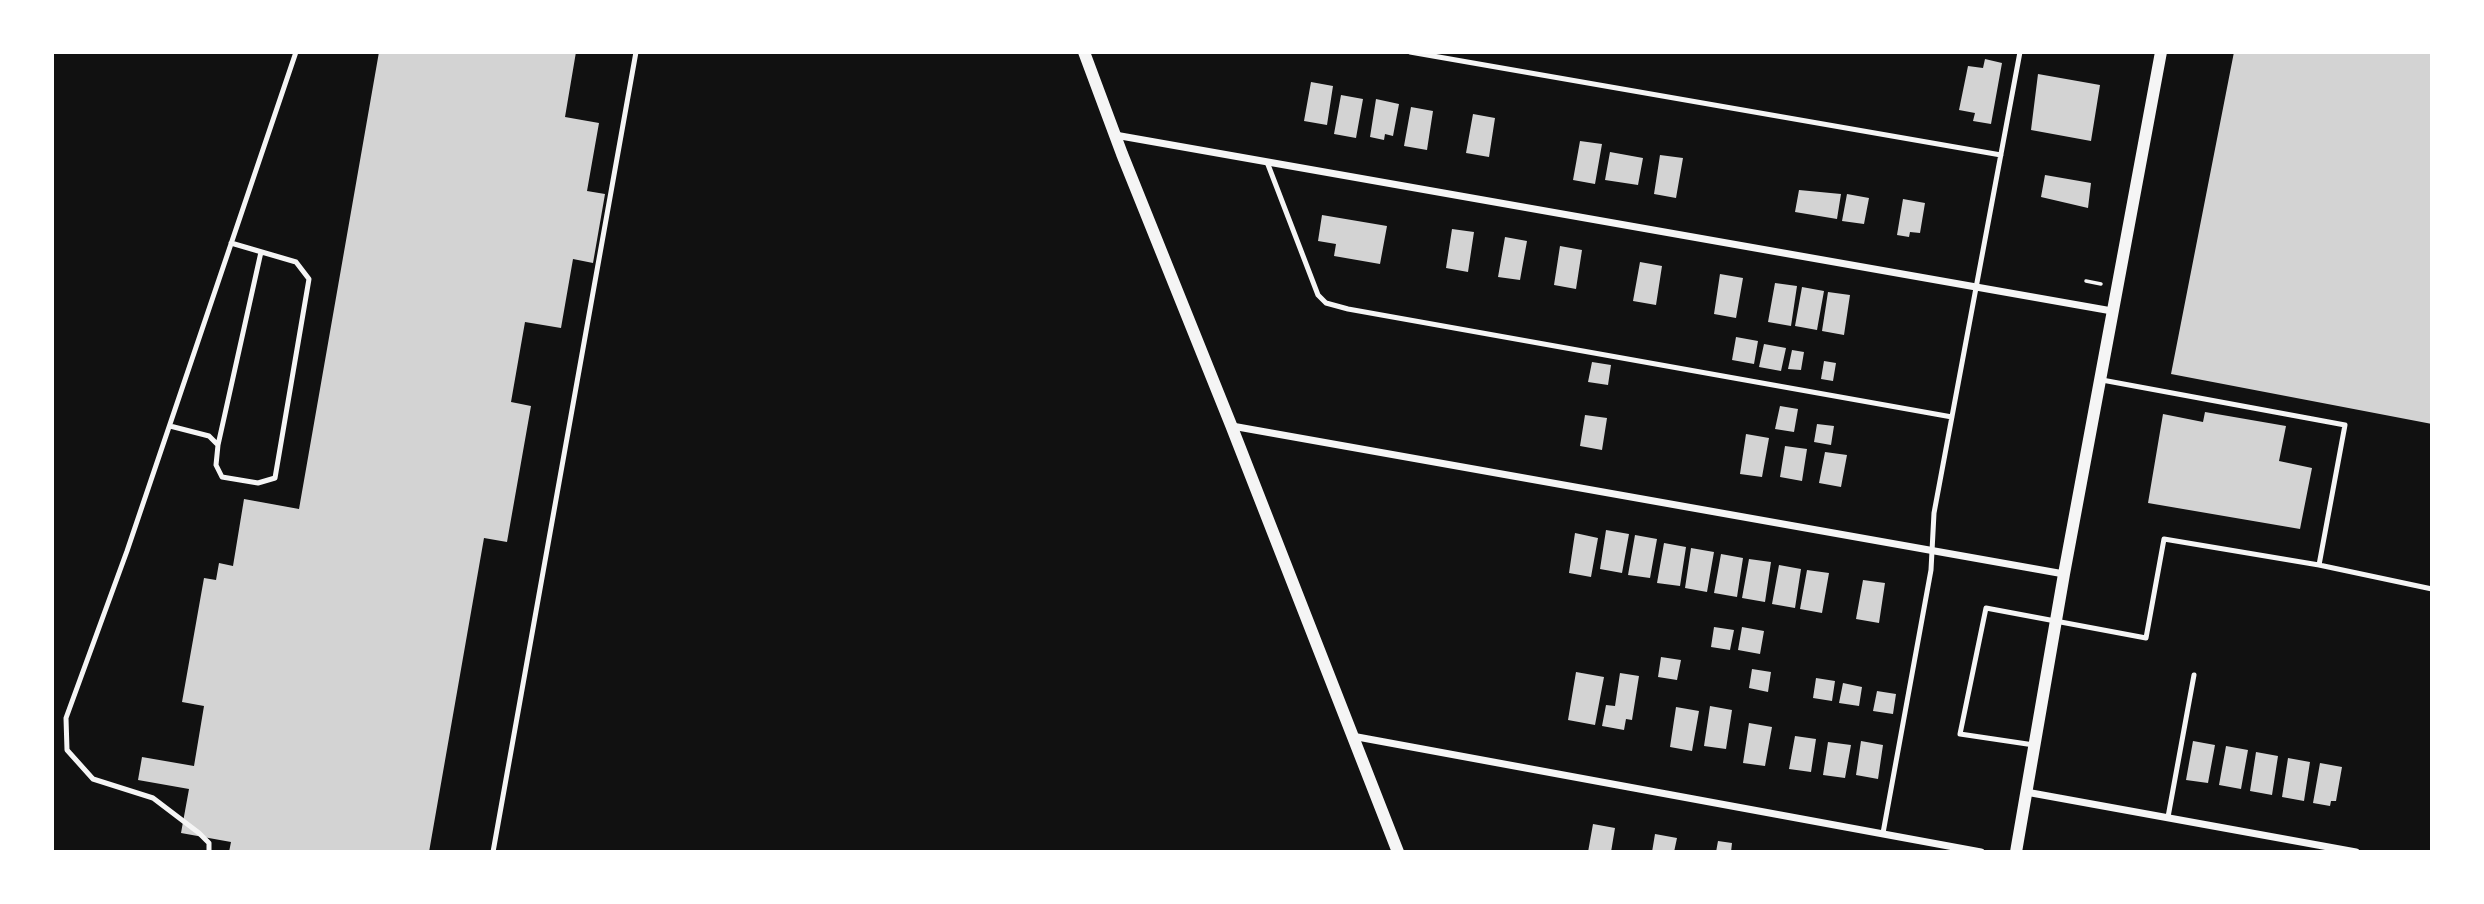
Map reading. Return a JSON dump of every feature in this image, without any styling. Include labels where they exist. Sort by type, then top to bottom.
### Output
[{"type":"street","points":[[1084,52],[1114,135],[1398,852]]},
{"type":"street","points":[[2015,852],[2161,52]]},
{"type":"street","points":[[1114,135],[2112,311]]},
{"type":"street","points":[[1231,425],[2064,574]]},
{"type":"street","points":[[1351,736],[1981,852]]},
{"type":"street","points":[[2025,792],[2168,817],[2313,848],[2356,852]]},
{"type":"lane","points":[[209,852],[209,843],[199,833],[153,798],[93,779],[67,750],[66,718],[170,426],[296,52]]},
{"type":"lane","points":[[493,852],[636,52]]},
{"type":"lane","points":[[1410,52],[2001,155]]},
{"type":"lane","points":[[1882,833],[1931,570],[1934,513],[2020,52]]},
{"type":"lane","points":[[1267,162],[1318,295],[1326,303],[1952,417]]},
{"type":"lane","points":[[231,243],[296,262],[309,279],[275,478],[258,483],[222,477],[216,465],[218,445],[261,252]]},
{"type":"lane","points":[[2100,379],[2345,425],[2319,565]]},
{"type":"lane","points":[[170,426],[209,436],[218,445]]},
{"type":"lane","points":[[2034,746],[1960,734],[1986,608],[2146,638],[2164,539],[2319,565],[2431,589]]},
{"type":"lane","points":[[2168,817],[2194,675]]},
{"type":"building","points":[[379,52],[576,52],[565,117],[599,123],[587,191],[605,194],[593,263],[573,259],[561,328],[525,322],[511,402],[531,406],[507,542],[484,538],[429,852],[229,852],[231,842],[181,833],[189,789],[138,780],[142,757],[194,766],[204,706],[182,702],[204,578],[216,580],[219,563],[233,566],[244,499],[299,509]]},
{"type":"building","points":[[2234,52],[2432,52],[2432,424],[2171,374]]},
{"type":"building","points":[[1985,59],[2002,63],[1991,124],[1973,121],[1975,113],[1959,110],[1968,66],[1983,68]]},
{"type":"building","points":[[2038,74],[2100,85],[2091,141],[2031,130]]},
{"type":"building","points":[[1311,82],[1333,86],[1327,125],[1304,121]]},
{"type":"building","points":[[1341,95],[1363,99],[1356,138],[1334,134]]},
{"type":"building","points":[[1376,99],[1399,104],[1393,136],[1385,134],[1384,140],[1370,137]]},
{"type":"building","points":[[1411,107],[1433,111],[1427,150],[1404,146]]},
{"type":"building","points":[[1473,114],[1495,118],[1489,157],[1466,153]]},
{"type":"building","points":[[1580,141],[1602,144],[1595,184],[1573,180]]},
{"type":"building","points":[[1610,152],[1643,158],[1638,185],[1605,180]]},
{"type":"building","points":[[1660,155],[1683,158],[1676,198],[1654,194]]},
{"type":"building","points":[[2045,175],[2091,183],[2088,208],[2041,197]]},
{"type":"building","points":[[1799,190],[1841,194],[1837,219],[1795,212]]},
{"type":"building","points":[[1847,194],[1869,198],[1864,224],[1842,221]]},
{"type":"building","points":[[1903,199],[1925,203],[1920,233],[1910,232],[1909,237],[1897,235]]},
{"type":"building","points":[[1322,215],[1387,226],[1380,264],[1334,256],[1336,244],[1318,241]]},
{"type":"building","points":[[1452,229],[1474,232],[1468,272],[1446,268]]},
{"type":"building","points":[[1505,237],[1527,241],[1520,280],[1498,277]]},
{"type":"building","points":[[1560,246],[1582,250],[1576,289],[1554,285]]},
{"type":"building","points":[[1640,262],[1662,266],[1656,305],[1633,301]]},
{"type":"building","points":[[1720,274],[1743,278],[1736,318],[1714,314]]},
{"type":"building","points":[[1775,283],[1797,286],[1791,326],[1768,322]]},
{"type":"building","points":[[1802,287],[1824,291],[1817,330],[1795,326]]},
{"type":"building","points":[[1828,292],[1850,295],[1844,335],[1822,331]]},
{"type":"building","points":[[1736,337],[1758,341],[1754,364],[1732,360]]},
{"type":"building","points":[[1764,344],[1786,348],[1781,371],[1759,367]]},
{"type":"building","points":[[1792,350],[1804,352],[1801,370],[1788,369]]},
{"type":"building","points":[[1824,361],[1836,363],[1833,381],[1821,379]]},
{"type":"building","points":[[1592,362],[1611,365],[1608,385],[1588,382]]},
{"type":"building","points":[[1780,406],[1798,409],[1794,432],[1775,429]]},
{"type":"building","points":[[2205,412],[2286,426],[2279,461],[2312,468],[2300,529],[2148,503],[2163,414],[2203,422]]},
{"type":"building","points":[[1585,415],[1607,418],[1602,450],[1580,446]]},
{"type":"building","points":[[1817,424],[1834,426],[1831,445],[1814,442]]},
{"type":"building","points":[[1746,434],[1769,438],[1762,477],[1740,474]]},
{"type":"building","points":[[1785,446],[1807,449],[1802,481],[1780,477]]},
{"type":"building","points":[[1825,452],[1847,455],[1841,487],[1819,483]]},
{"type":"building","points":[[1606,530],[1629,534],[1622,573],[1600,569]]},
{"type":"building","points":[[1575,533],[1598,538],[1591,577],[1569,573]]},
{"type":"building","points":[[1635,535],[1657,539],[1650,578],[1628,575]]},
{"type":"building","points":[[1664,543],[1686,547],[1680,586],[1657,583]]},
{"type":"building","points":[[1691,548],[1714,552],[1707,592],[1685,588]]},
{"type":"building","points":[[1721,554],[1743,558],[1737,597],[1714,593]]},
{"type":"building","points":[[1749,559],[1771,562],[1765,602],[1742,598]]},
{"type":"building","points":[[1779,565],[1801,569],[1795,608],[1772,604]]},
{"type":"building","points":[[1807,570],[1829,573],[1822,613],[1800,609]]},
{"type":"building","points":[[1863,580],[1885,583],[1879,623],[1856,619]]},
{"type":"building","points":[[1714,627],[1734,630],[1730,650],[1711,647]]},
{"type":"building","points":[[1742,627],[1764,631],[1760,654],[1738,650]]},
{"type":"building","points":[[1661,657],[1681,660],[1677,680],[1658,677]]},
{"type":"building","points":[[1752,669],[1771,672],[1768,692],[1749,688]]},
{"type":"building","points":[[1576,672],[1604,677],[1595,725],[1568,720]]},
{"type":"building","points":[[1620,673],[1639,676],[1632,720],[1626,719],[1624,730],[1602,726],[1606,705],[1615,706]]},
{"type":"building","points":[[1816,678],[1835,681],[1832,701],[1813,698]]},
{"type":"building","points":[[1843,683],[1862,687],[1859,706],[1839,703]]},
{"type":"building","points":[[1877,691],[1896,694],[1893,714],[1873,711]]},
{"type":"building","points":[[1710,706],[1732,710],[1726,749],[1704,746]]},
{"type":"building","points":[[1676,707],[1699,711],[1692,751],[1670,747]]},
{"type":"building","points":[[1749,723],[1772,727],[1765,766],[1743,763]]},
{"type":"building","points":[[1795,736],[1816,739],[1811,772],[1789,769]]},
{"type":"building","points":[[1861,741],[1883,745],[1878,779],[1856,775]]},
{"type":"building","points":[[2193,741],[2215,745],[2208,783],[2186,780]]},
{"type":"building","points":[[1828,742],[1851,745],[1845,778],[1823,775]]},
{"type":"building","points":[[2226,746],[2248,750],[2241,789],[2219,785]]},
{"type":"building","points":[[2256,752],[2278,756],[2272,795],[2250,791]]},
{"type":"building","points":[[2288,758],[2310,762],[2304,801],[2282,797]]},
{"type":"building","points":[[2320,763],[2342,767],[2336,801],[2331,801],[2330,806],[2313,803]]},
{"type":"building","points":[[1593,824],[1615,828],[1611,852],[1588,852]]},
{"type":"building","points":[[1655,834],[1677,838],[1674,852],[1652,852]]},
{"type":"building","points":[[1718,841],[1732,843],[1731,852],[1716,852]]}]
